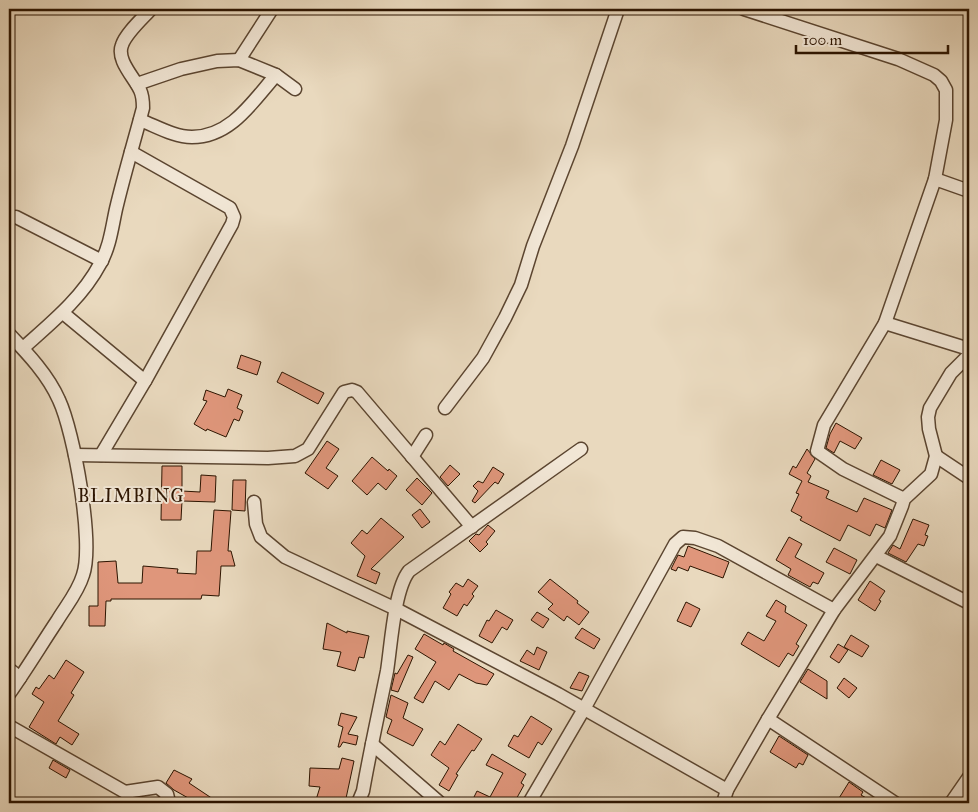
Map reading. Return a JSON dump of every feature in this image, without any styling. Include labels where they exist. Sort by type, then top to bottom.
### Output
[{"type":"street","points":[[23,348],[63,313],[90,280],[109,244],[144,99],[120,52],[122,42],[152,9]]},
{"type":"street","points":[[239,60],[272,9]]},
{"type":"street","points":[[445,408],[483,358],[521,285],[533,246],[572,146],[618,9]]},
{"type":"street","points":[[744,9],[898,59],[934,75],[941,81],[946,90],[946,120],[934,179],[885,323],[824,425],[817,451],[843,470],[904,498]]},
{"type":"street","points":[[137,84],[181,69],[217,61],[239,60],[276,74],[295,89]]},
{"type":"street","points":[[140,120],[183,136],[191,137],[223,130],[234,122],[276,74]]},
{"type":"street","points":[[101,455],[145,381],[232,224],[234,217],[230,208],[131,152]]},
{"type":"street","points":[[934,179],[969,191]]},
{"type":"street","points":[[16,217],[102,260]]},
{"type":"street","points":[[63,313],[145,381]]},
{"type":"street","points":[[885,323],[969,349]]},
{"type":"street","points":[[9,334],[49,380],[60,400],[75,455],[85,525],[86,561],[84,574],[79,586],[9,694]]},
{"type":"street","points":[[723,803],[727,790],[834,610],[890,536],[904,498],[931,474],[936,456],[929,429],[928,417],[930,408],[951,373],[969,355]]},
{"type":"street","points":[[75,455],[268,458],[295,456],[308,449],[344,392],[348,390],[357,392],[472,527]]},
{"type":"street","points":[[412,457],[426,435]]},
{"type":"street","points":[[358,803],[363,791],[387,670],[396,609],[405,576],[409,571],[581,449]]},
{"type":"street","points":[[936,456],[969,478]]},
{"type":"street","points":[[254,502],[256,524],[261,537],[285,557],[396,609],[584,709],[727,790]]},
{"type":"street","points":[[529,803],[584,709],[675,544],[683,538],[695,538],[718,546],[834,610]]},
{"type":"street","points":[[876,556],[969,602]]},
{"type":"street","points":[[9,670],[20,678]]},
{"type":"street","points":[[768,719],[895,803]]},
{"type":"street","points":[[9,726],[125,792],[158,787],[167,794],[168,798],[162,803]]},
{"type":"street","points":[[372,744],[440,803]]},
{"type":"street","points":[[951,803],[969,777]]},
{"type":"building","points":[[241,355],[261,362],[257,375],[237,368]]},
{"type":"building","points":[[282,372],[324,393],[318,404],[277,382]]},
{"type":"building","points":[[228,389],[242,395],[237,408],[243,411],[239,421],[234,419],[226,437],[207,429],[206,431],[194,424],[207,401],[203,400],[206,390],[225,397]]},
{"type":"building","points":[[836,423],[862,438],[855,449],[840,441],[834,453],[826,448]]},
{"type":"building","points":[[327,441],[339,449],[326,468],[338,476],[328,489],[305,473]]},
{"type":"building","points":[[807,449],[815,459],[807,473],[811,476],[808,482],[829,491],[826,498],[857,512],[864,498],[892,510],[885,528],[876,524],[870,536],[848,525],[840,541],[800,520],[802,517],[791,511],[799,494],[796,493],[802,481],[789,474],[793,466],[796,468]]},
{"type":"building","points":[[372,457],[397,476],[386,490],[378,483],[367,495],[352,481]]},
{"type":"building","points":[[881,460],[900,470],[892,484],[873,475]]},
{"type":"building","points":[[450,465],[460,474],[448,486],[440,477]]},
{"type":"building","points":[[162,466],[182,466],[182,491],[200,492],[201,475],[216,476],[215,502],[182,501],[181,520],[161,520]]},
{"type":"building","points":[[493,467],[504,474],[498,484],[495,482],[475,503],[472,501],[478,491],[473,486],[478,481],[483,483]]},
{"type":"building","points":[[417,478],[432,493],[422,505],[406,490]]},
{"type":"building","points":[[233,480],[246,480],[245,511],[232,510]]},
{"type":"building","points":[[420,509],[430,522],[422,528],[412,515]]},
{"type":"building","points":[[214,510],[231,511],[228,551],[231,551],[235,566],[221,566],[219,596],[202,595],[201,599],[111,599],[111,601],[106,601],[105,626],[89,626],[89,606],[98,606],[98,562],[116,561],[118,583],[142,583],[143,566],[178,569],[177,573],[196,574],[197,551],[211,551]]},
{"type":"building","points":[[381,518],[404,537],[371,569],[380,573],[376,584],[357,576],[365,556],[351,543],[362,530],[367,534]]},
{"type":"building","points":[[913,519],[929,525],[925,535],[928,536],[924,546],[918,544],[906,562],[888,553],[893,545],[900,549]]},
{"type":"building","points":[[488,525],[495,531],[486,542],[488,544],[480,552],[469,541],[476,534],[479,535]]},
{"type":"building","points":[[789,537],[802,544],[795,557],[824,573],[818,584],[813,582],[810,587],[788,575],[791,569],[776,560]]},
{"type":"building","points":[[688,546],[729,562],[723,578],[690,566],[688,571],[678,567],[676,571],[671,569],[678,555],[684,557]]},
{"type":"building","points":[[834,548],[857,560],[850,574],[826,562]]},
{"type":"building","points":[[468,579],[478,586],[467,606],[464,604],[457,616],[443,608],[451,594],[449,592],[456,583],[463,587]]},
{"type":"building","points":[[550,579],[589,612],[579,625],[567,616],[564,621],[548,609],[553,604],[538,592]]},
{"type":"building","points":[[870,581],[885,591],[875,611],[858,600]]},
{"type":"building","points":[[776,600],[786,606],[785,612],[807,625],[796,644],[799,646],[793,656],[788,653],[779,667],[741,644],[748,632],[764,641],[776,621],[766,616]]},
{"type":"building","points":[[686,602],[700,609],[691,627],[677,621]]},
{"type":"building","points":[[496,610],[513,620],[507,630],[502,627],[492,643],[479,636],[487,620],[489,621]]},
{"type":"building","points":[[537,612],[549,619],[543,628],[531,620]]},
{"type":"building","points":[[327,623],[347,633],[347,631],[369,636],[364,658],[359,657],[355,671],[337,666],[341,652],[323,649]]},
{"type":"building","points":[[582,628],[600,639],[594,649],[575,638]]},
{"type":"building","points":[[424,634],[443,645],[444,643],[454,649],[453,651],[494,674],[487,685],[476,683],[459,674],[449,690],[435,681],[423,703],[414,698],[436,662],[415,649]]},
{"type":"building","points":[[851,635],[869,646],[862,657],[844,647]]},
{"type":"building","points":[[838,644],[848,650],[839,663],[830,657]]},
{"type":"building","points":[[537,647],[547,652],[539,670],[520,661],[527,650],[534,655]]},
{"type":"building","points":[[408,655],[413,657],[398,692],[391,690],[395,673],[397,674]]},
{"type":"building","points":[[66,660],[84,672],[71,693],[74,695],[58,721],[79,734],[72,745],[60,737],[56,744],[29,727],[44,702],[32,694],[36,687],[39,689],[49,675],[54,679]]},
{"type":"building","points":[[808,669],[827,681],[827,699],[800,682]]},
{"type":"building","points":[[579,672],[589,676],[582,691],[570,688]]},
{"type":"building","points":[[844,678],[857,688],[849,698],[837,688]]},
{"type":"building","points":[[391,695],[408,703],[403,718],[423,729],[413,746],[387,733],[392,720],[386,717]]},
{"type":"building","points":[[341,713],[357,717],[348,734],[358,736],[356,745],[343,742],[338,747],[343,727],[338,725]]},
{"type":"building","points":[[531,716],[552,729],[542,745],[538,742],[529,758],[508,746],[514,735],[518,737]]},
{"type":"building","points":[[458,724],[482,739],[456,774],[458,775],[449,791],[439,785],[449,768],[431,755],[440,741],[445,745]]},
{"type":"building","points":[[779,736],[808,755],[803,765],[799,763],[796,768],[770,752]]},
{"type":"building","points":[[492,754],[526,774],[521,783],[524,785],[514,803],[471,803],[477,791],[490,797],[503,773],[486,765]]},
{"type":"building","points":[[342,758],[354,761],[345,803],[315,803],[320,787],[309,786],[310,768],[339,769]]},
{"type":"building","points":[[53,760],[70,770],[66,778],[49,768]]},
{"type":"building","points":[[174,770],[192,779],[189,783],[219,803],[197,803],[174,790],[166,783]]},
{"type":"building","points":[[849,782],[863,792],[861,795],[875,803],[836,803]]},
{"type":"district","name":"BLIMBING","points":[[131,496]]}]
